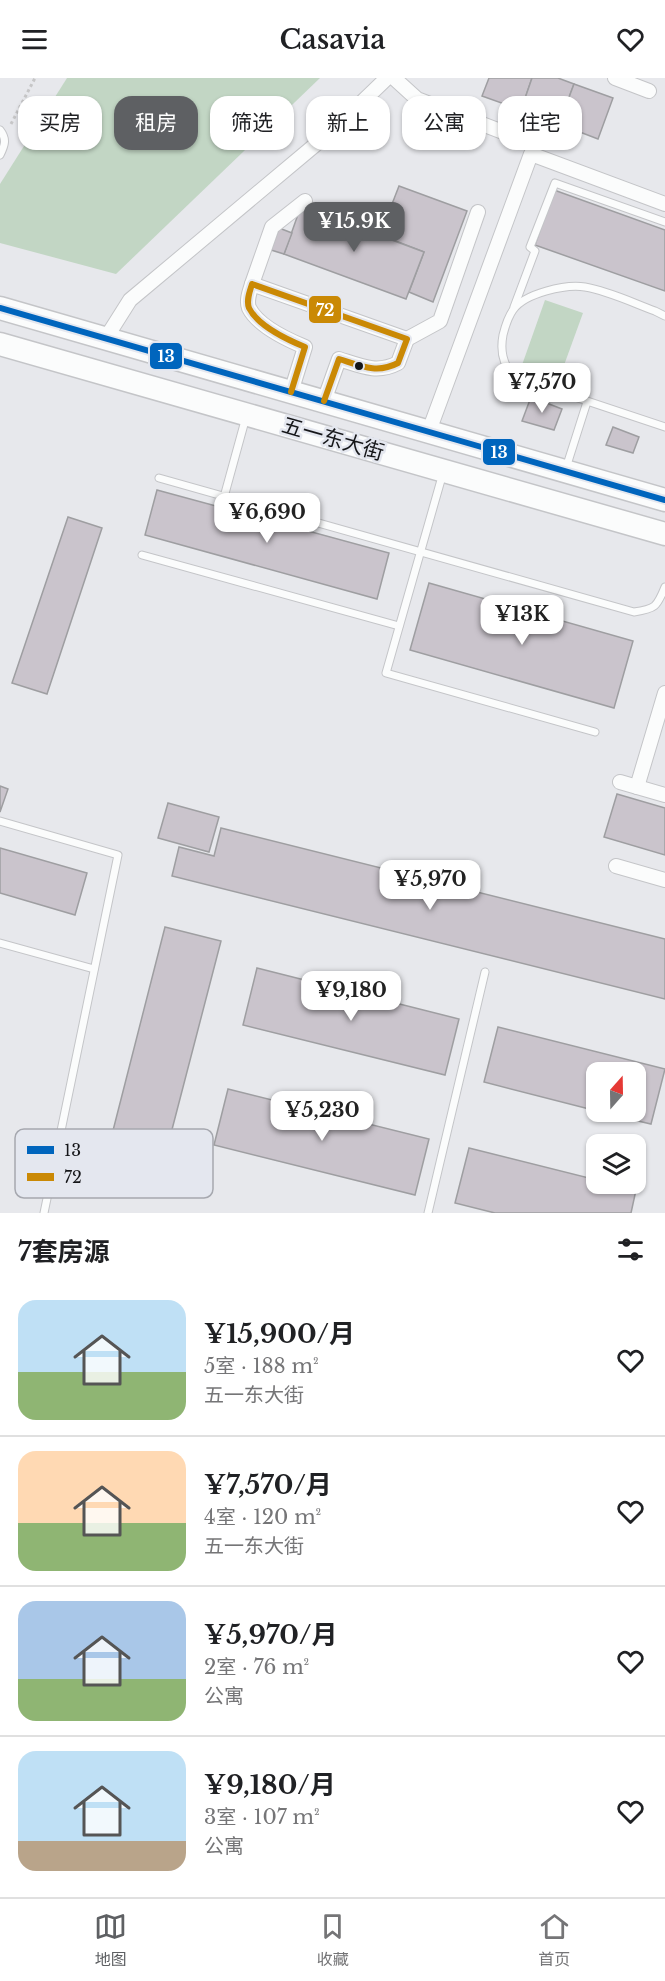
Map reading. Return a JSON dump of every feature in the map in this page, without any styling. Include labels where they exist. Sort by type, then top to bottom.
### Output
[{"type":"main road","name":"五一东大街","points":[[0,308],[665,500]]},
{"type":"main road","points":[[96,371],[106,338]]},
{"type":"main road","name":"五一东大街","points":[[0,344],[665,534]]},
{"type":"main road","points":[[555,503],[565,471]]},
{"type":"street","points":[[106,338],[130,300],[333,130],[387,78]]},
{"type":"street","points":[[394,78],[417,99],[498,130]]},
{"type":"street","points":[[615,78],[649,91]]},
{"type":"street","points":[[429,431],[531,154],[665,204]]},
{"type":"street","points":[[291,392],[305,347],[286,340],[268,328],[249,307],[248,298],[273,227],[304,201]]},
{"type":"street","points":[[324,401],[339,359],[376,369],[387,369],[398,363],[407,339],[440,321],[478,212]]},
{"type":"street","points":[[252,284],[407,339]]},
{"type":"street","points":[[637,787],[665,693]]},
{"type":"street","points":[[621,782],[665,795]]},
{"type":"street","points":[[616,866],[665,880]]},
{"type":"lane","points":[[0,155],[5,143],[2,133]]},
{"type":"lane","points":[[665,222],[555,183],[530,247],[535,251],[506,326],[502,346],[504,362],[515,377],[665,427]]},
{"type":"lane","points":[[513,310],[524,300],[550,290],[585,287],[665,316]]},
{"type":"lane","points":[[565,471],[587,402]]},
{"type":"lane","points":[[224,497],[247,414]]},
{"type":"lane","points":[[444,471],[386,673],[595,732]]},
{"type":"lane","points":[[159,478],[634,612],[652,610],[658,604],[665,587]]},
{"type":"lane","points":[[142,555],[399,626]]},
{"type":"lane","points":[[0,821],[118,855],[61,1129]]},
{"type":"lane","points":[[0,943],[94,969]]},
{"type":"lane","points":[[428,1213],[485,972]]},
{"type":"lane","points":[[44,1213],[47,1198]]},
{"type":"path","points":[[2,133],[35,78]]},
{"type":"green space","points":[[67,78],[320,78],[294,103],[294,96],[210,96],[210,150],[245,150],[116,274],[0,243],[0,184],[21,150],[102,150],[102,96],[56,96]]},
{"type":"green space","points":[[545,300],[583,313],[559,379],[522,365]]},
{"type":"building","points":[[489,78],[532,78],[526,96],[498,96],[498,102],[482,96]]},
{"type":"building","points":[[532,78],[558,78],[574,84],[570,96],[526,96]]},
{"type":"building","points":[[574,84],[613,98],[598,139],[582,133],[582,96],[570,96]]},
{"type":"building","points":[[399,186],[467,211],[433,302],[409,292],[424,252],[380,235]]},
{"type":"building","points":[[554,190],[665,230],[665,291],[535,245]]},
{"type":"building","points":[[301,206],[424,252],[406,299],[284,254]]},
{"type":"building","points":[[279,228],[292,233],[284,254],[271,250]]},
{"type":"building","points":[[531,397],[562,409],[554,430],[522,421]]},
{"type":"building","points":[[613,427],[639,437],[633,453],[606,445]]},
{"type":"building","points":[[157,490],[389,553],[377,599],[145,535]]},
{"type":"building","points":[[68,517],[102,528],[47,694],[12,683]]},
{"type":"building","points":[[429,583],[633,641],[614,708],[410,650]]},
{"type":"building","points":[[0,786],[8,789],[0,812]]},
{"type":"building","points":[[617,794],[665,808],[665,855],[604,837]]},
{"type":"building","points":[[168,803],[219,817],[209,852],[158,838]]},
{"type":"building","points":[[221,828],[665,939],[665,999],[172,876],[179,847],[214,856]]},
{"type":"building","points":[[0,848],[87,873],[75,915],[0,893]]},
{"type":"building","points":[[165,927],[221,941],[172,1129],[113,1129]]},
{"type":"building","points":[[257,968],[459,1019],[445,1075],[243,1025]]},
{"type":"building","points":[[498,1027],[637,1062],[586,1062],[586,1108],[484,1082]]},
{"type":"building","points":[[646,1064],[665,1069],[651,1124],[642,1122],[646,1122]]},
{"type":"building","points":[[228,1089],[429,1139],[415,1195],[214,1145]]},
{"type":"building","points":[[469,1148],[586,1177],[586,1194],[635,1194],[631,1213],[495,1213],[455,1203]]},
{"type":"transit line","name":"72","points":[[291,392],[305,347],[274,332],[253,315],[248,302],[252,284],[407,339],[398,363],[390,366],[369,368],[339,359],[324,401]]},
{"type":"transit line","name":"13","points":[[0,308],[665,500]]}]
